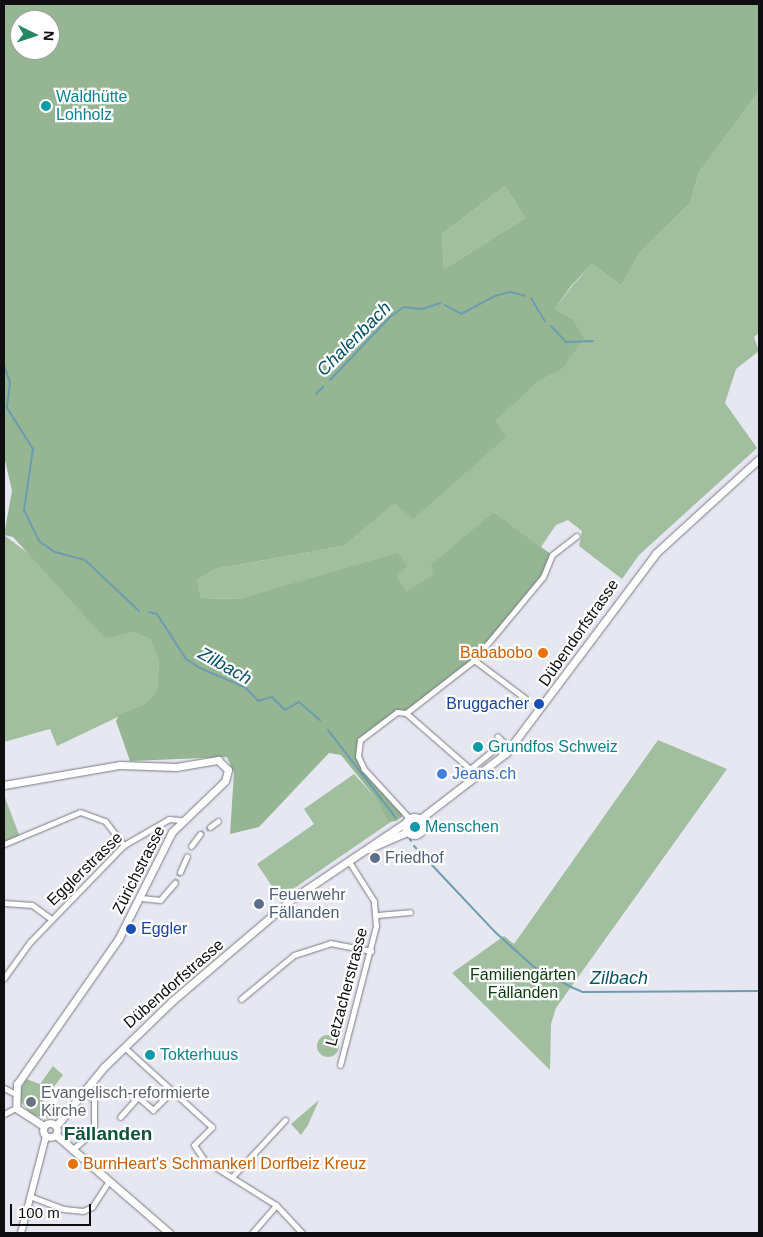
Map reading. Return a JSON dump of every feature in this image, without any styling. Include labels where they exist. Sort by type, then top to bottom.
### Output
[{"type":"main road","name":"Dübendorfstrasse","points":[[368,849],[407,832],[420,832],[420,819],[506,753],[656,552],[759,459]]},
{"type":"main road","name":"Zürichstrasse","points":[[4,785],[113,766],[176,767],[223,762],[226,779],[180,820],[119,938],[25,1069],[14,1093]]},
{"type":"main road","points":[[407,832],[407,821],[420,819]]},
{"type":"main road","name":"Dübendorfstrasse","points":[[56,1126],[124,1048],[282,907],[352,861],[407,821]]},
{"type":"main road","points":[[14,1093],[16,1108],[44,1126],[56,1126],[56,1135],[169,1233]]},
{"type":"main road","points":[[44,1126],[46,1136],[56,1135]]},
{"type":"street","points":[[406,713],[474,660],[543,577],[552,555],[576,536]]},
{"type":"street","points":[[474,660],[526,699]]},
{"type":"street","points":[[407,821],[358,756],[366,733],[397,712],[406,713],[470,769],[503,742],[497,736]]},
{"type":"street","points":[[4,844],[80,812],[105,821],[124,845]]},
{"type":"street","name":"Egglerstrasse","points":[[4,978],[19,956],[51,919],[124,845],[169,819],[180,820]]},
{"type":"street","points":[[210,827],[218,821]]},
{"type":"street","points":[[191,846],[200,834]]},
{"type":"street","points":[[180,872],[187,856]]},
{"type":"street","name":"Letzacherstrasse","points":[[340,1065],[371,951],[377,915],[370,894],[352,861]]},
{"type":"street","points":[[141,898],[160,900],[175,883]]},
{"type":"street","points":[[4,903],[32,905],[51,919]]},
{"type":"street","points":[[377,915],[410,912]]},
{"type":"street","points":[[241,999],[294,955],[330,943],[371,951]]},
{"type":"street","points":[[124,1048],[212,1127],[194,1145],[204,1160],[276,1205],[302,1233]]},
{"type":"street","points":[[4,1088],[14,1093]]},
{"type":"street","points":[[120,1117],[138,1097],[153,1110],[172,1091]]},
{"type":"street","points":[[72,1150],[94,1131],[94,1100],[86,1092]]},
{"type":"street","points":[[4,1114],[16,1108]]},
{"type":"street","points":[[232,1177],[285,1120]]},
{"type":"street","points":[[21,1233],[46,1136]]},
{"type":"street","points":[[32,1196],[64,1209],[83,1211],[92,1207],[109,1181]]},
{"type":"street","points":[[252,1233],[276,1205]]},
{"type":"green space","points":[[4,4],[759,4],[759,91],[699,173],[690,203],[641,251],[621,286],[592,264],[571,286],[555,309],[572,319],[584,338],[561,370],[537,382],[495,421],[506,437],[413,519],[395,503],[344,546],[215,569],[197,580],[201,598],[239,599],[398,553],[407,566],[397,576],[407,591],[434,574],[431,565],[494,512],[552,555],[543,577],[474,660],[406,713],[402,711],[360,740],[359,760],[406,814],[396,821],[388,822],[379,802],[341,755],[329,753],[259,827],[230,834],[234,773],[227,757],[130,761],[116,721],[119,715],[145,704],[157,690],[159,662],[150,639],[132,632],[105,638],[13,537],[4,535],[12,491],[4,456]],"holes":[[[505,186],[525,218],[444,269],[442,234]]]},
{"type":"green space","points":[[759,91],[759,333],[754,337],[759,351],[736,369],[725,403],[757,448],[639,555],[622,579],[579,546],[582,531],[568,520],[556,525],[541,547],[494,512],[435,574],[407,591],[397,576],[293,585],[239,599],[201,598],[197,580],[215,569],[344,546],[537,382],[561,370],[572,319],[555,309],[592,264],[621,286],[641,251],[690,203],[699,173]]},
{"type":"green space","points":[[505,186],[525,218],[444,269],[442,234]]},
{"type":"green space","points":[[4,535],[132,632],[150,639],[159,662],[157,690],[145,704],[57,746],[50,729],[4,742]]},
{"type":"green space","name":"Familiengärten Fällanden","points":[[658,740],[727,769],[556,1008],[551,1024],[550,1070],[452,973],[504,936],[514,944]]},
{"type":"green space","points":[[354,774],[395,819],[280,898],[257,864],[314,824],[304,809]]},
{"type":"green space","points":[[4,795],[20,837],[4,844]]},
{"type":"green space","points":[[328,1035],[338,1042],[339,1046],[332,1056],[328,1057],[318,1050],[317,1046],[324,1036]]},
{"type":"green space","points":[[53,1066],[63,1075],[43,1101],[54,1110],[48,1118],[32,1115],[20,1101],[21,1089],[26,1079],[40,1084]]},
{"type":"green space","points":[[319,1100],[308,1125],[301,1135],[291,1124]]},
{"type":"waterway","name":"Chalenbach","points":[[445,305],[461,314],[495,296],[510,292],[526,296]]},
{"type":"waterway","name":"Chalenbach","points":[[531,298],[545,321]]},
{"type":"waterway","name":"Chalenbach","points":[[330,380],[390,317],[404,307],[422,309],[440,303]]},
{"type":"waterway","name":"Zilbach","points":[[4,307],[4,337]]},
{"type":"waterway","name":"Chalenbach","points":[[551,326],[566,342],[593,341]]},
{"type":"waterway","name":"Zilbach","points":[[4,344],[4,350]]},
{"type":"waterway","name":"Zilbach","points":[[4,365],[10,382],[7,408],[33,449],[24,510],[39,541],[55,552],[85,560],[139,611]]},
{"type":"waterway","name":"Chalenbach","points":[[316,394],[323,387]]},
{"type":"waterway","name":"Zilbach","points":[[149,612],[157,614],[186,659],[200,668],[246,688],[258,701],[272,697],[285,710],[299,702],[320,720]]},
{"type":"waterway","name":"Zilbach","points":[[328,730],[396,818]]},
{"type":"waterway","name":"Zilbach","points":[[414,846],[495,932],[534,967],[571,987],[583,992],[759,991]]},
{"type":"tunnel","points":[[200,834],[210,827]]},
{"type":"tunnel","points":[[175,883],[180,872]]},
{"type":"place","name":"Waldhütte Lohholz","points":[[46,106]]},
{"type":"place","name":"Bababobo","points":[[543,653]]},
{"type":"place","name":"Bruggacher","points":[[539,704]]},
{"type":"place","name":"Grundfos Schweiz","points":[[478,747]]},
{"type":"place","name":"Jeans.ch","points":[[442,774]]},
{"type":"place","name":"Menschen","points":[[415,827]]},
{"type":"place","name":"Friedhof","points":[[375,858]]},
{"type":"place","name":"Feuerwehr Fällanden","points":[[259,904]]},
{"type":"place","name":"Eggler","points":[[131,929]]},
{"type":"place","name":"Tokterhuus","points":[[150,1055]]},
{"type":"place","name":"Evangelisch-reformierte Kirche","points":[[31,1102]]},
{"type":"place","name":"BurnHeart's Schmankerl Dorfbeiz Kreuz","points":[[73,1164]]},
{"type":"district","name":"Fällanden","points":[[108,1134]]}]
